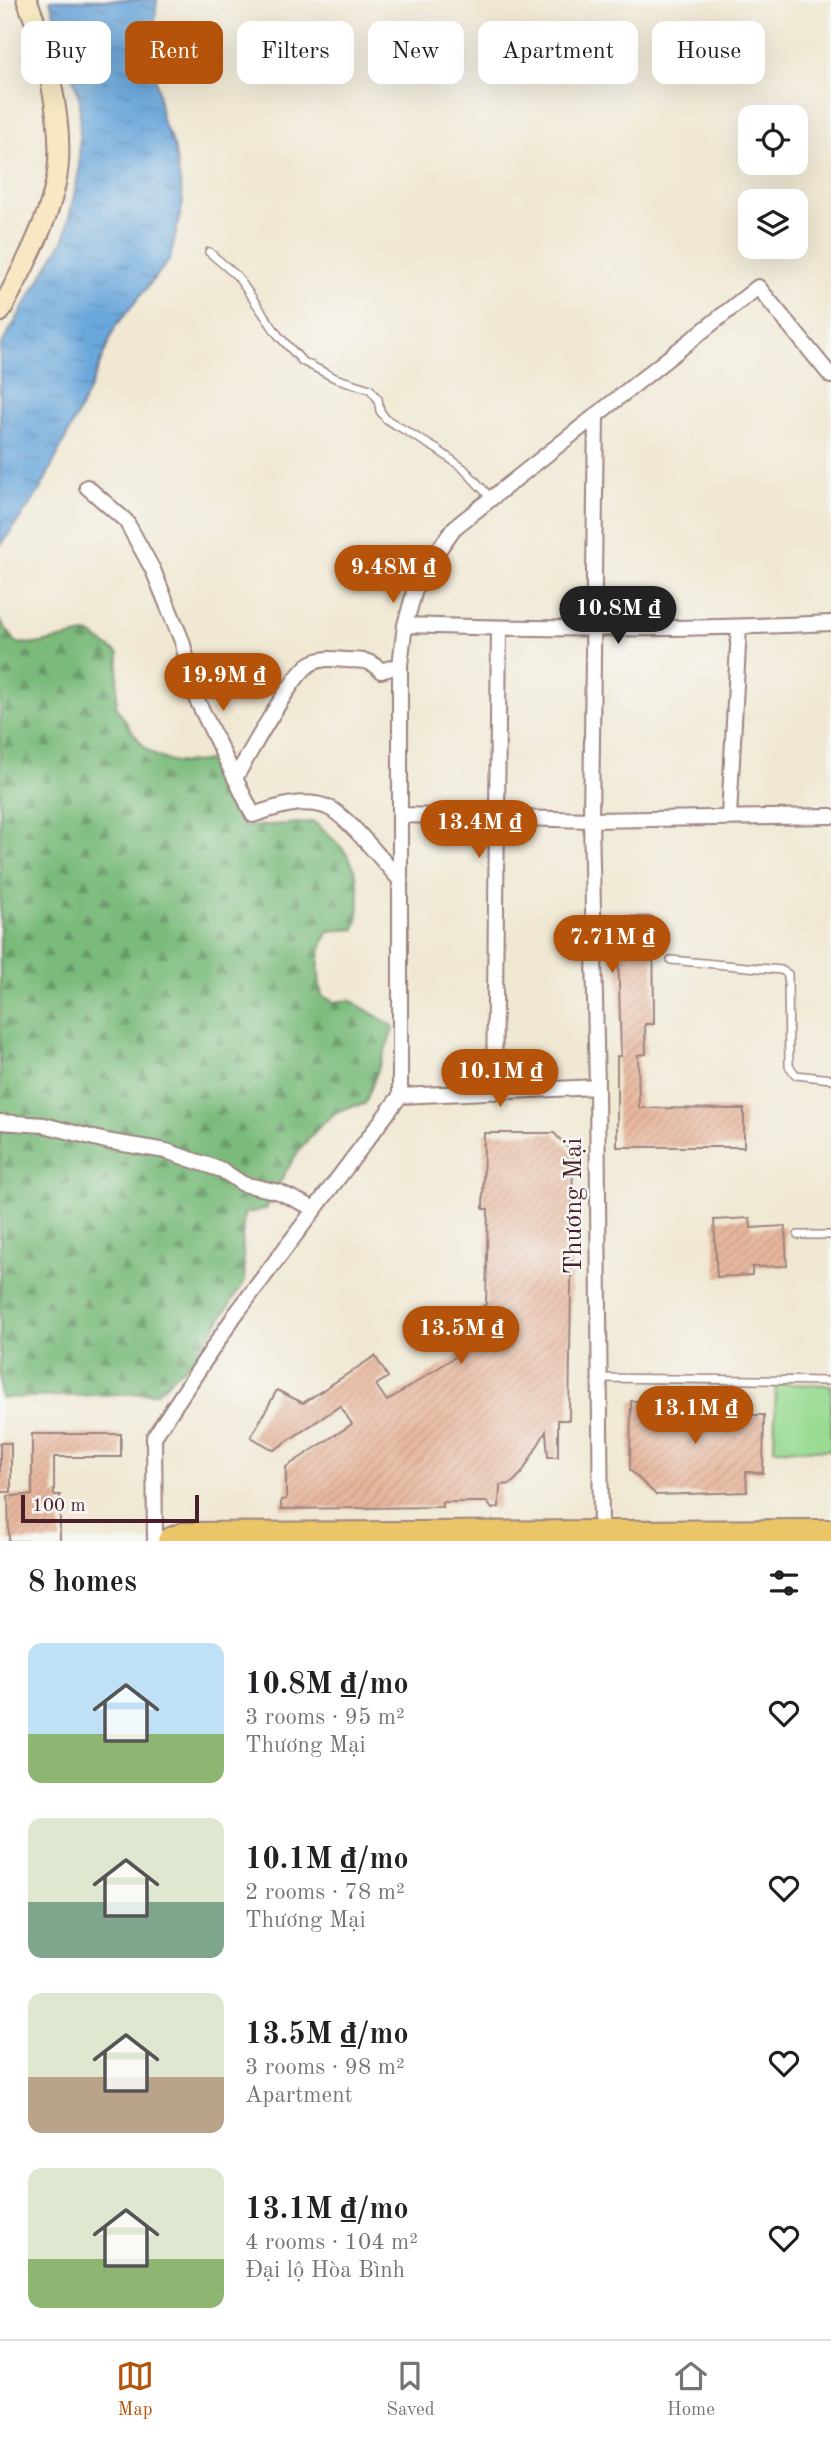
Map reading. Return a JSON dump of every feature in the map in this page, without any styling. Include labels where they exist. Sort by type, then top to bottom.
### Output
[{"type":"highway","points":[[171,1541],[183,1536],[601,1538],[831,1533]]},
{"type":"street","points":[[0,312],[6,288],[26,264],[50,200],[58,168],[56,115],[40,34],[27,0]]},
{"type":"street","points":[[155,1541],[154,1437],[235,1315],[400,1096],[400,665],[405,625],[418,579],[454,528],[758,288],[831,376]]},
{"type":"street","name":"Thương Mại","points":[[596,415],[591,820],[597,1087],[601,1538]]},
{"type":"street","points":[[87,487],[126,521],[153,570],[182,641],[197,699],[253,815],[304,802],[329,807],[343,818],[400,880]]},
{"type":"street","points":[[405,625],[594,628],[831,623]]},
{"type":"street","points":[[729,817],[739,627]]},
{"type":"street","points":[[494,1091],[499,628]]},
{"type":"street","points":[[235,778],[295,679],[309,664],[325,658],[368,660],[381,671],[400,665]]},
{"type":"street","points":[[400,815],[591,820],[831,816]]},
{"type":"street","points":[[400,1096],[597,1087]]},
{"type":"street","points":[[0,1122],[44,1125],[106,1141],[166,1151],[222,1170],[243,1184],[279,1192],[315,1209]]},
{"type":"lane","points":[[209,252],[237,276],[278,335],[302,361],[335,378],[370,389],[378,399],[380,411],[386,419],[463,468],[491,499]]},
{"type":"lane","points":[[671,960],[781,970],[788,974],[789,1066],[796,1075],[831,1079]]},
{"type":"lane","points":[[798,1235],[831,1235]]},
{"type":"lane","points":[[599,1378],[831,1381]]},
{"type":"green space","points":[[0,621],[17,643],[36,644],[89,633],[119,654],[116,707],[145,748],[156,756],[171,761],[196,762],[212,759],[243,827],[314,822],[338,844],[349,858],[356,874],[358,912],[355,929],[329,931],[322,946],[319,979],[322,996],[334,1002],[350,1000],[394,1027],[365,1104],[349,1107],[330,1117],[307,1140],[280,1181],[266,1209],[244,1214],[242,1237],[245,1281],[196,1356],[156,1393],[0,1398]]},
{"type":"green space","points":[[776,1384],[831,1385],[831,1450],[774,1449]]},
{"type":"water","points":[[50,0],[157,0],[155,21],[125,21],[125,84],[157,84],[162,120],[174,146],[183,202],[170,259],[115,327],[87,395],[39,492],[0,546],[0,347],[65,237],[79,171],[80,101],[75,84],[111,84],[111,21],[56,21]]},
{"type":"building","points":[[623,916],[653,917],[654,1024],[645,1024],[646,1054],[638,1055],[639,1108],[744,1109],[744,1147],[617,1147],[617,1056],[621,1056],[618,949],[622,949]]},
{"type":"building","points":[[484,1133],[554,1133],[573,1153],[569,1420],[558,1420],[558,1457],[548,1457],[546,1431],[522,1473],[511,1484],[500,1485],[499,1507],[492,1509],[487,1502],[442,1502],[442,1507],[281,1509],[281,1500],[286,1499],[286,1467],[352,1424],[340,1406],[274,1450],[251,1437],[277,1390],[303,1403],[375,1356],[388,1377],[376,1385],[387,1401],[475,1344],[463,1320],[486,1304],[488,1209],[483,1209]]},
{"type":"building","points":[[750,1218],[751,1228],[785,1226],[787,1266],[752,1267],[752,1275],[717,1277],[714,1220]]},
{"type":"building","points":[[736,1400],[736,1415],[764,1415],[763,1473],[746,1472],[747,1492],[656,1495],[630,1470],[631,1401]]},
{"type":"building","points":[[32,1434],[121,1434],[121,1457],[54,1457],[54,1495],[60,1495],[60,1541],[9,1541],[8,1496],[32,1495]]},
{"type":"building","points":[[0,1443],[11,1443],[11,1492],[0,1492]]}]
